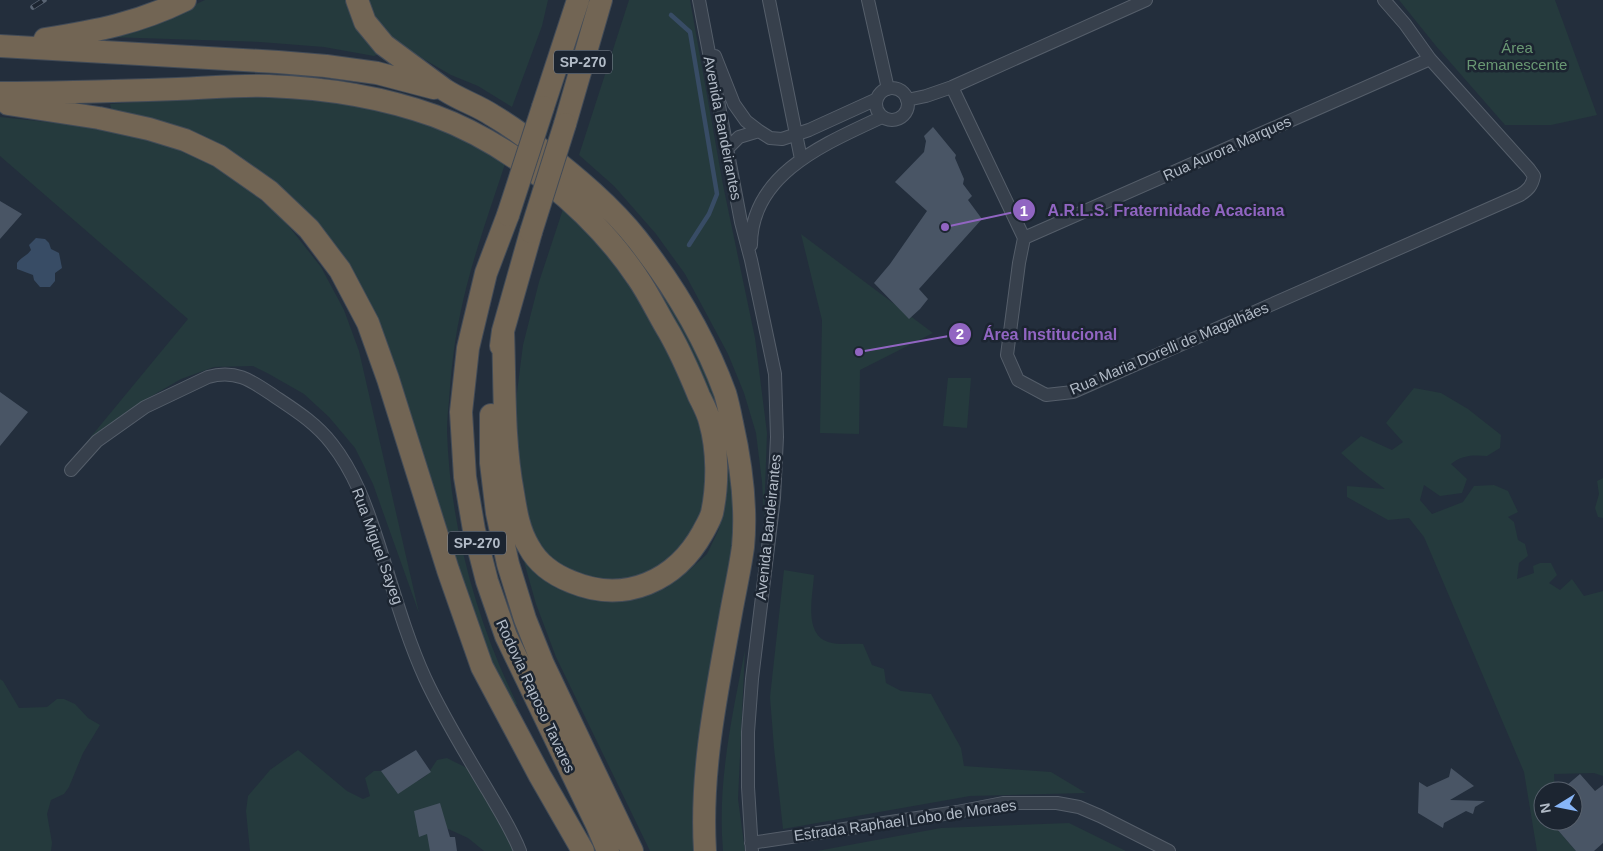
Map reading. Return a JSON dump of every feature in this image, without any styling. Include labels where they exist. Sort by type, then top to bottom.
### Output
[{"type":"highway","points":[[2,46],[82,33],[128,23],[160,12],[185,0]]},
{"type":"highway","points":[[357,0],[365,22],[384,46],[444,90],[491,114],[542,150],[597,196],[636,238],[666,278],[709,355],[725,395],[737,446],[744,495],[743,547],[710,733],[706,769],[704,805],[705,851]]},
{"type":"highway","points":[[552,82],[568,0]]},
{"type":"highway","name":"SP-270","points":[[552,82],[578,0]]},
{"type":"highway","name":"Rodovia Raposo Tavares","points":[[601,0],[503,331],[490,424],[491,463],[497,514],[508,564],[524,619],[543,664],[632,851]]},
{"type":"highway","points":[[2,46],[326,66],[377,73],[444,90]]},
{"type":"highway","name":"Rodovia Raposo Tavares","points":[[552,82],[508,215],[486,273],[468,348],[461,412],[465,477],[474,530],[487,581],[506,636],[608,851]]},
{"type":"highway","points":[[0,93],[265,86],[309,88],[371,98],[435,116],[481,137],[537,173],[588,219],[611,243],[638,278],[681,354],[710,422],[717,464],[712,516],[694,549],[664,576],[642,586],[620,590],[599,590],[582,586],[556,575],[543,565],[529,549],[517,519],[510,475],[505,430],[503,331]]},
{"type":"highway","points":[[0,102],[99,118],[185,140],[219,156],[270,191],[309,229],[340,270],[368,323],[388,379],[448,570],[482,667],[540,776],[583,851]]},
{"type":"street","name":"Avenida Bandeirantes","points":[[699,0],[741,222],[775,374],[777,437],[774,498],[752,679],[748,732],[748,787],[752,847]]},
{"type":"street","points":[[769,0],[801,159]]},
{"type":"street","points":[[868,0],[888,89]]},
{"type":"street","points":[[907,100],[952,87],[1146,0]]},
{"type":"street","points":[[1384,0],[1405,24],[1430,59]]},
{"type":"street","points":[[702,23],[734,104],[746,121],[770,138],[782,139],[796,135],[877,99],[882,92],[888,89],[902,92],[907,100],[906,110],[900,117],[891,120],[882,116],[877,109],[877,99]]},
{"type":"street","name":"Rua Maria Dorelli de Magalhães","points":[[1024,238],[1007,355],[1018,380],[1046,395],[1073,392],[1527,191],[1532,185],[1534,176],[1529,169],[1430,59]]},
{"type":"street","name":"Rua Aurora Marques","points":[[1024,238],[1430,59]]},
{"type":"street","points":[[952,87],[1024,238]]},
{"type":"street","points":[[751,260],[751,230],[757,209],[778,179],[801,159],[882,116]]},
{"type":"street","points":[[727,149],[739,137],[759,132]]},
{"type":"street","name":"Rua Miguel Sayeg","points":[[71,470],[98,441],[145,407],[216,375],[233,374],[249,380],[310,420],[332,443],[348,467],[364,499],[408,634],[424,676],[440,710],[502,816],[520,851]]},
{"type":"street","name":"Estrada Raphael Lobo de Moraes","points":[[752,847],[957,812],[1003,802],[1057,803],[1079,807],[1170,851]]},
{"type":"green space","points":[[205,0],[346,0],[379,54],[374,56],[324,47],[260,42],[108,37],[168,17]]},
{"type":"green space","points":[[366,0],[548,0],[542,26],[512,107],[478,86],[451,75],[391,40],[374,19]]},
{"type":"green space","points":[[629,0],[690,0],[723,185],[755,338],[767,433],[764,518],[756,433],[744,393],[728,354],[685,274],[656,234],[614,186],[579,155]]},
{"type":"green space","name":"Área Remanescente","points":[[1399,0],[1555,0],[1597,115],[1551,125],[1505,125],[1436,46]]},
{"type":"green space","points":[[263,93],[349,101],[438,125],[507,158],[464,295],[452,368],[447,431],[453,502],[468,572],[489,639],[517,704],[513,706],[472,620],[399,386],[279,189],[114,111],[110,104]]},
{"type":"green space","points":[[0,117],[112,129],[161,142],[210,163],[239,182],[283,219],[321,267],[344,310],[359,351],[419,613],[373,484],[355,448],[329,417],[304,394],[269,374],[253,366],[214,367],[181,379],[138,404],[89,439],[188,319],[0,156]]},
{"type":"green space","points":[[564,206],[637,289],[684,376],[704,436],[708,481],[699,523],[659,572],[610,583],[561,569],[544,553],[531,529],[517,456],[516,400],[523,345],[539,282]]},
{"type":"green space","points":[[600,221],[622,229],[700,350],[729,429],[737,519],[698,851],[650,851],[556,657],[536,604],[521,551],[638,596],[666,588],[687,572],[707,554],[719,529],[724,501],[721,443]]},
{"type":"green space","points":[[801,234],[933,333],[860,370],[859,434],[820,433],[822,320]]},
{"type":"green space","points":[[948,378],[971,378],[967,428],[943,426]]},
{"type":"green space","points":[[1414,388],[1441,393],[1468,409],[1501,435],[1500,448],[1487,456],[1468,456],[1451,464],[1467,479],[1462,493],[1440,496],[1424,485],[1420,500],[1432,514],[1463,502],[1474,486],[1494,485],[1508,491],[1518,512],[1508,517],[1514,522],[1518,540],[1525,544],[1528,556],[1519,563],[1517,579],[1534,573],[1533,566],[1540,563],[1551,563],[1557,575],[1549,583],[1560,590],[1572,579],[1584,596],[1603,591],[1603,776],[1594,773],[1554,774],[1554,781],[1533,781],[1533,827],[1524,772],[1424,537],[1409,518],[1388,520],[1347,497],[1347,486],[1385,489],[1341,453],[1361,436],[1392,450],[1403,442],[1386,423]]},
{"type":"green space","points":[[1603,478],[1603,518],[1598,517],[1595,508],[1599,494],[1597,481]]},
{"type":"green space","points":[[784,570],[814,575],[811,615],[816,633],[823,639],[836,644],[863,644],[872,665],[884,669],[886,683],[901,691],[931,694],[961,748],[964,766],[1051,772],[1086,793],[970,796],[783,829],[770,697]]},
{"type":"green space","points":[[745,650],[738,799],[745,851],[723,851],[722,800],[724,775]]},
{"type":"green space","points":[[0,679],[19,708],[47,707],[57,699],[64,699],[75,704],[88,718],[100,725],[83,753],[69,787],[64,794],[51,800],[47,814],[52,843],[51,851],[0,851]]},
{"type":"green space","points":[[298,750],[347,791],[363,799],[370,796],[365,778],[374,771],[391,771],[409,780],[418,781],[427,775],[437,760],[447,758],[477,774],[496,792],[507,811],[521,851],[484,851],[468,838],[446,828],[450,851],[250,851],[246,811],[248,796],[270,770]]},
{"type":"green space","points":[[1069,823],[1126,851],[817,851],[941,828]]},
{"type":"green space","points":[[1534,831],[1559,831],[1576,851],[1537,851]]},
{"type":"water","points":[[36,238],[45,239],[51,249],[59,253],[62,268],[55,273],[55,281],[50,287],[40,287],[34,280],[33,275],[17,269],[17,263],[28,254],[31,250],[29,245]]},
{"type":"building","points":[[933,127],[956,155],[955,158],[964,179],[963,184],[972,196],[968,200],[982,219],[919,289],[928,299],[909,319],[874,283],[890,264],[927,211],[895,182],[924,152],[926,141],[924,136]]},
{"type":"building","points":[[0,201],[22,214],[0,239]]},
{"type":"building","points":[[0,392],[28,412],[0,446]]},
{"type":"building","points":[[416,750],[431,772],[398,794],[381,771]]},
{"type":"building","points":[[1451,768],[1474,786],[1450,800],[1485,801],[1475,807],[1473,814],[1466,811],[1444,823],[1443,828],[1418,813],[1419,782],[1427,787],[1449,777]]},
{"type":"building","points":[[1580,774],[1595,791],[1603,785],[1603,843],[1594,851],[1576,851],[1559,831],[1583,831],[1583,781],[1572,781]]},
{"type":"building","points":[[440,803],[450,837],[455,837],[457,851],[430,851],[427,834],[419,837],[414,811]]},
{"type":"waterway","points":[[671,15],[690,32],[717,194],[709,214],[689,245]]},
{"type":"railway","points":[[33,7],[44,0]]},
{"type":"place","name":"A.R.L.S. Fraternidade Acaciana","points":[[945,227]]},
{"type":"place","name":"Área Institucional","points":[[859,352]]}]
